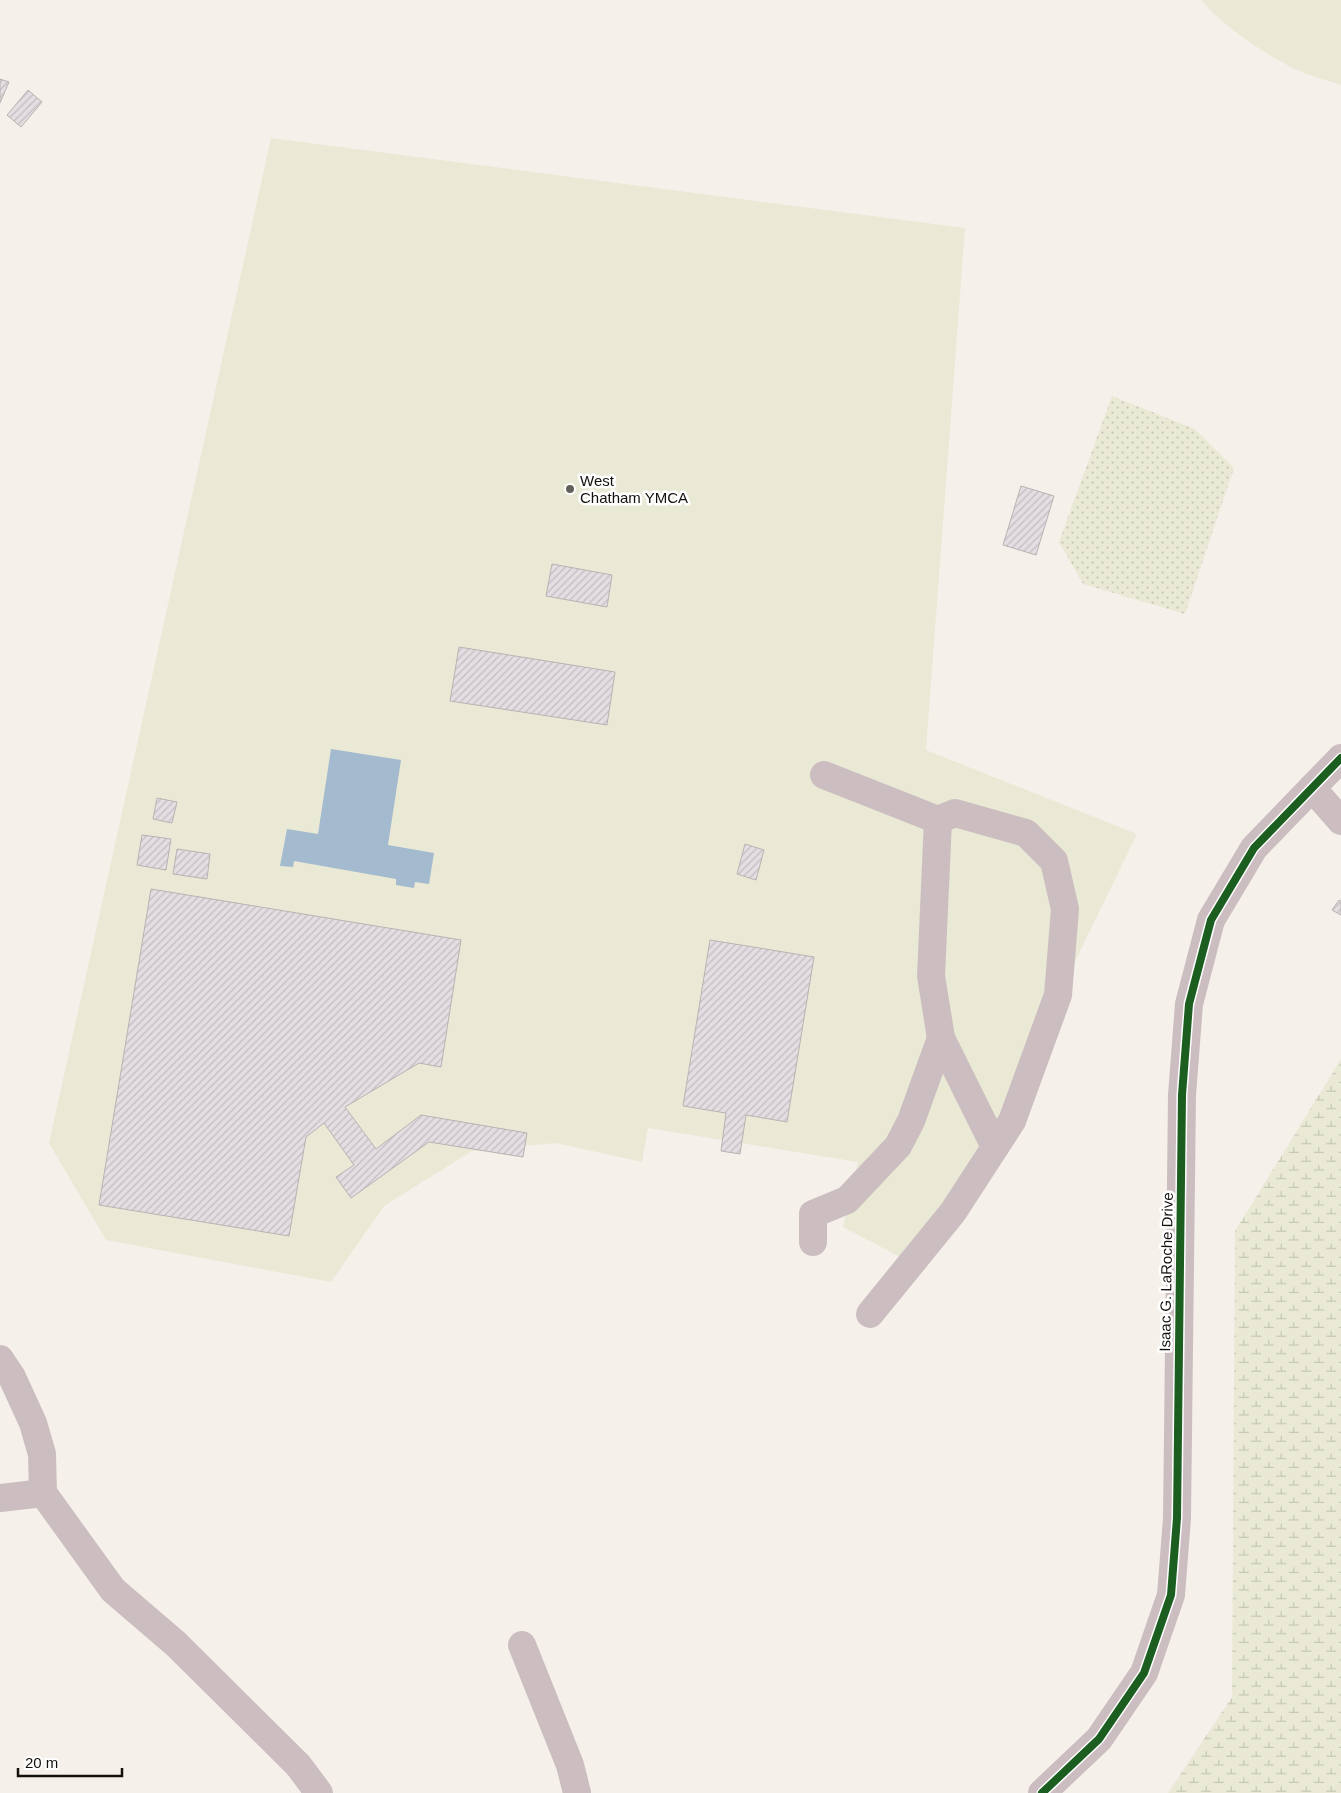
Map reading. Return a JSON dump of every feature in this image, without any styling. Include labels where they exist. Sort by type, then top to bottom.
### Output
[{"type":"street","name":"Isaac G. LaRoche Drive","points":[[1042,1793],[1099,1739],[1144,1672],[1171,1595],[1177,1518],[1182,1095],[1189,1004],[1211,920],[1254,848],[1341,758]]},
{"type":"street","points":[[824,775],[938,820],[955,813],[1026,833],[1054,861],[1065,909],[1058,996],[1012,1121],[954,1212],[870,1314]]},
{"type":"street","points":[[1312,788],[1341,821]]},
{"type":"street","points":[[938,820],[931,976],[941,1038],[995,1147]]},
{"type":"street","points":[[813,1242],[812,1214],[847,1200],[898,1146],[911,1121],[941,1038]]},
{"type":"street","points":[[0,1359],[12,1377],[33,1423],[42,1454],[43,1493],[113,1590],[190,1658],[298,1764],[319,1793]]},
{"type":"street","points":[[0,1498],[43,1493]]},
{"type":"street","points":[[522,1645],[570,1765],[577,1793]]},
{"type":"green space","points":[[1201,0],[1341,0],[1341,85],[1300,71],[1276,59],[1230,27]]},
{"type":"green space","name":"West Chatham YMCA","points":[[271,138],[965,228],[926,750],[1137,834],[925,1270],[843,1227],[858,1162],[648,1128],[642,1162],[556,1143],[472,1151],[384,1206],[331,1282],[106,1240],[49,1143]]},
{"type":"green space","points":[[1112,396],[1195,429],[1234,468],[1185,614],[1083,584],[1059,542]]},
{"type":"green space","points":[[1341,1059],[1341,1793],[1168,1793],[1232,1697],[1235,1231]]},
{"type":"water","points":[[331,749],[401,760],[388,845],[434,853],[429,884],[415,882],[414,888],[396,885],[396,879],[294,861],[293,867],[280,866],[287,829],[318,834]]},
{"type":"building","points":[[0,79],[9,82],[0,103]]},
{"type":"building","points":[[28,90],[42,102],[21,127],[7,115]]},
{"type":"building","points":[[1021,486],[1054,496],[1036,555],[1003,545]]},
{"type":"building","points":[[552,564],[612,575],[607,607],[546,596]]},
{"type":"building","points":[[459,647],[615,672],[607,725],[450,701]]},
{"type":"building","points":[[157,798],[177,802],[172,823],[153,819]]},
{"type":"building","points":[[142,835],[171,839],[166,870],[137,865]]},
{"type":"building","points":[[745,844],[764,850],[756,880],[737,874]]},
{"type":"building","points":[[177,849],[210,854],[207,879],[173,874]]},
{"type":"building","points":[[151,889],[461,940],[441,1067],[419,1063],[345,1107],[376,1149],[421,1115],[527,1133],[523,1157],[429,1142],[351,1198],[336,1177],[354,1165],[324,1123],[306,1137],[289,1236],[99,1205]]},
{"type":"building","points":[[1339,900],[1341,901],[1341,915],[1332,910]]},
{"type":"building","points":[[710,940],[814,957],[787,1122],[746,1115],[740,1154],[721,1151],[726,1113],[683,1106]]},
{"type":"cycle path","points":[[1042,1793],[1099,1739],[1144,1673],[1171,1595],[1177,1518],[1182,1095],[1189,1004],[1211,920],[1254,848],[1341,758]]},
{"type":"place","name":"West Chatham YMCA","points":[[570,489]]}]
